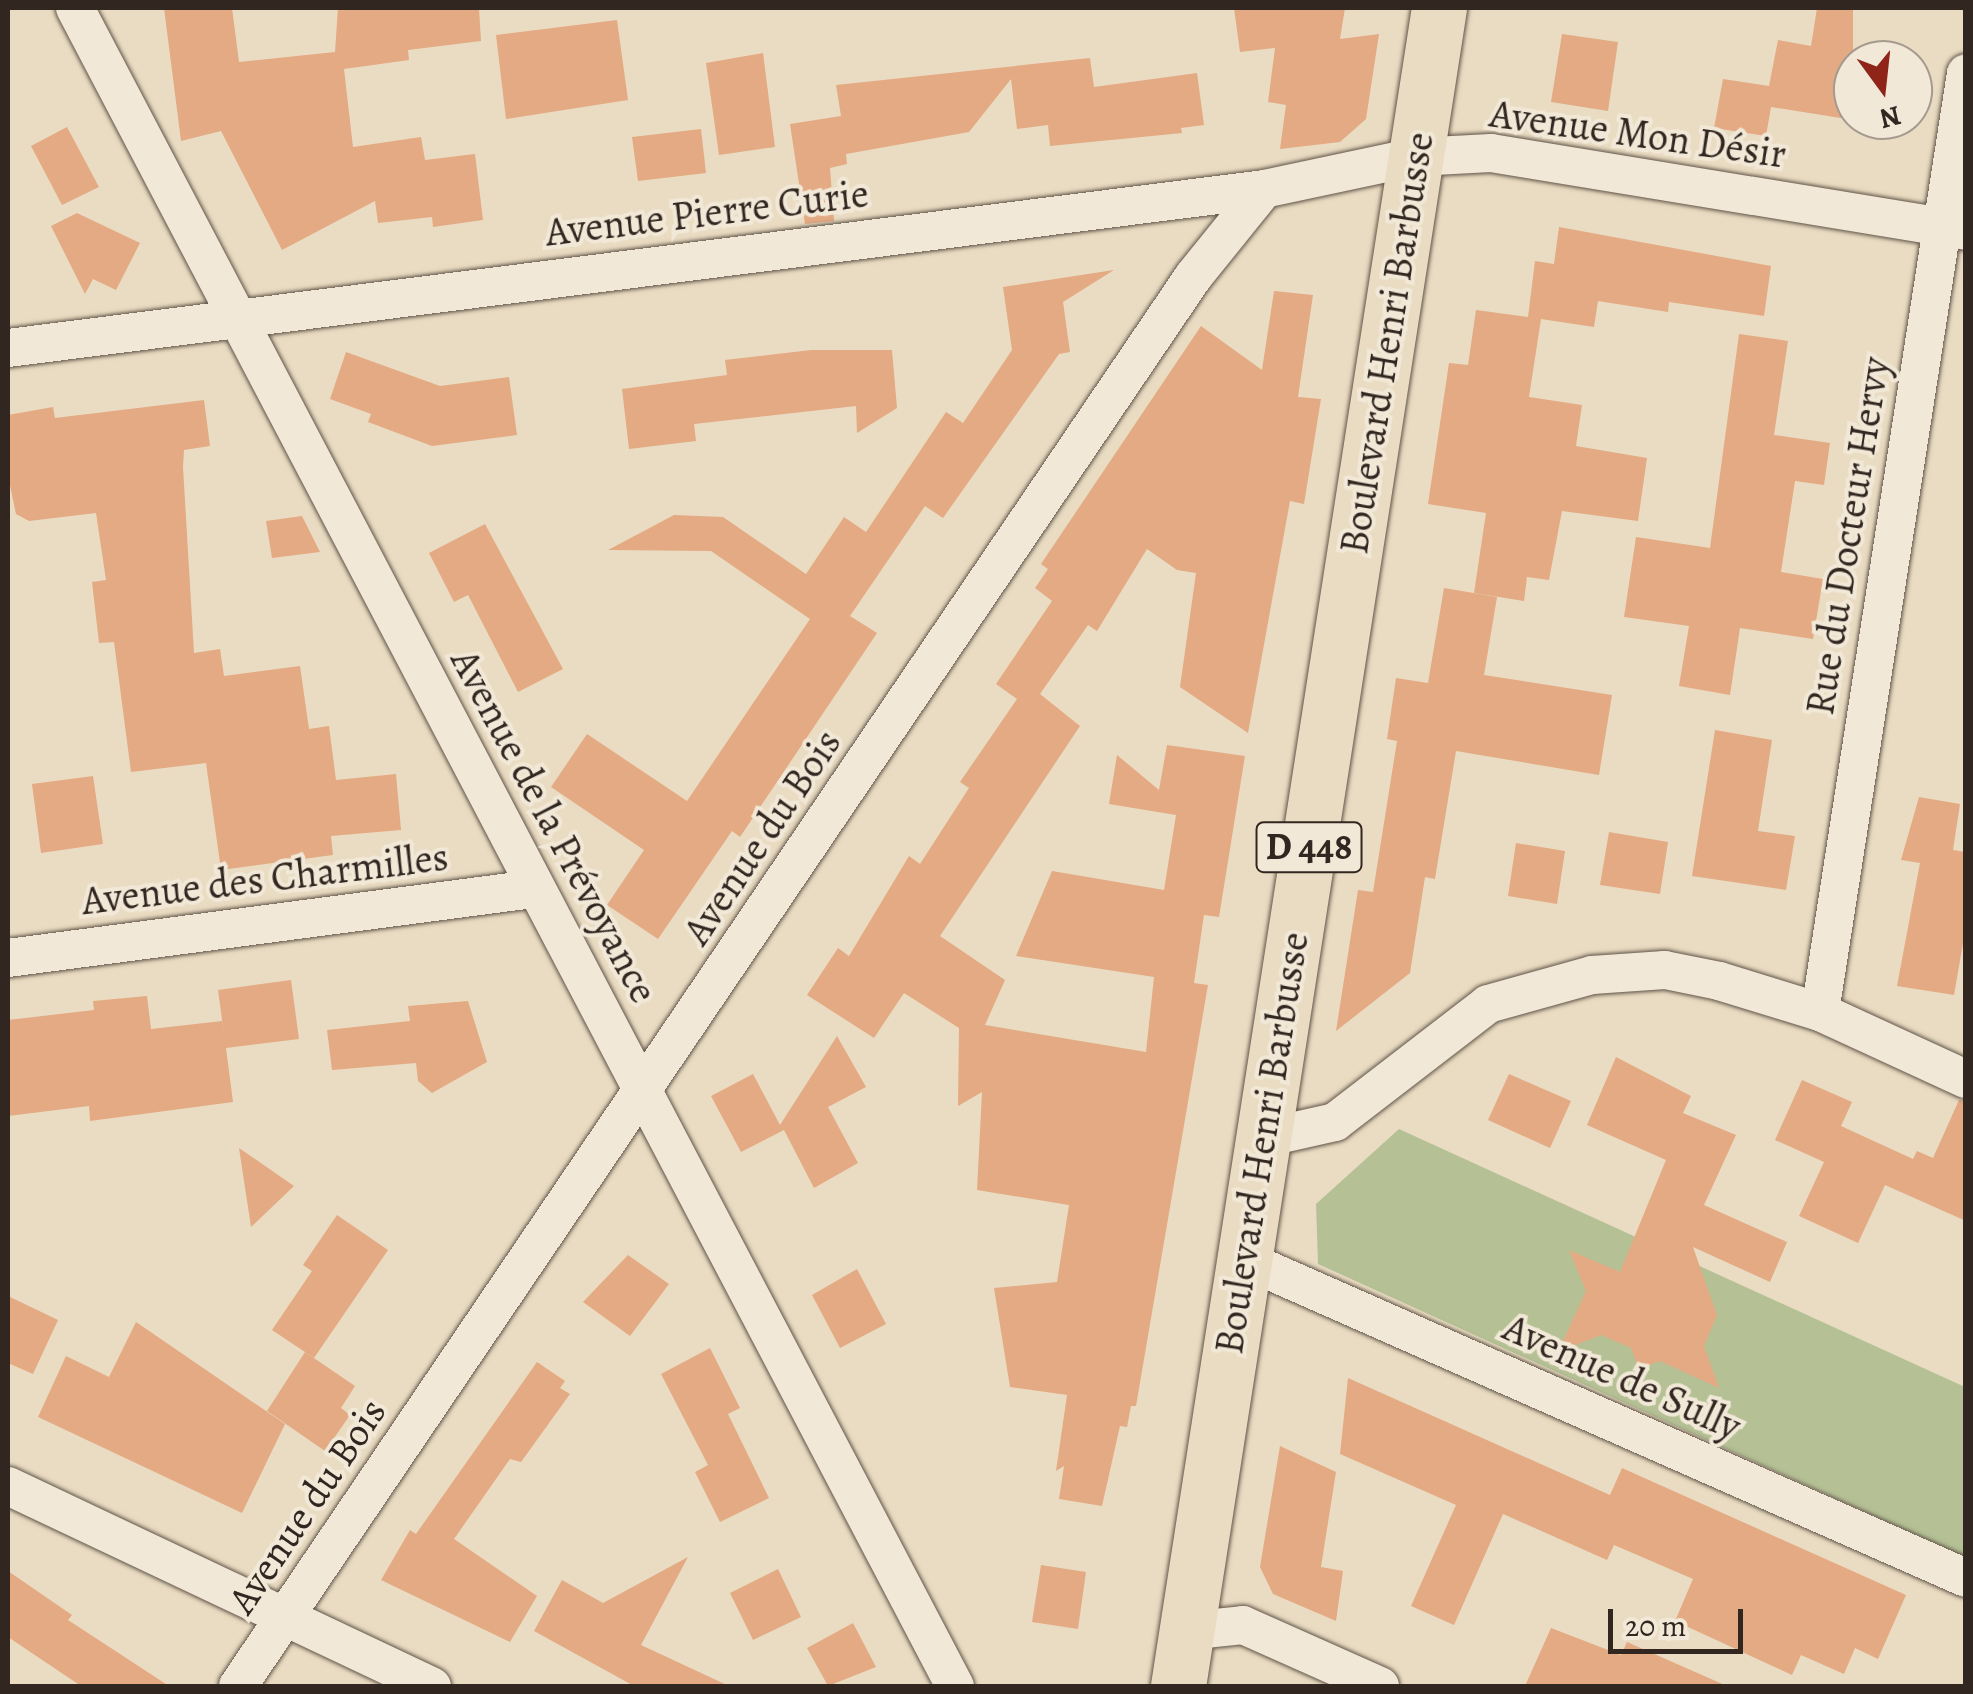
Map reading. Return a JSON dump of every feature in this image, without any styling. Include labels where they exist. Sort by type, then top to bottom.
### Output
[{"type":"main road","name":"Boulevard Henri Barbusse","points":[[1178,1686],[1439,8]]},
{"type":"street","name":"Avenue de la Prévoyance","points":[[76,8],[534,889],[955,1686]]},
{"type":"street","name":"Rue du Docteur Hervy","points":[[1820,1012],[1953,229],[1966,74]]},
{"type":"street","name":"Avenue Mon Désir","points":[[1416,157],[1491,153],[1953,229]]},
{"type":"street","name":"Avenue Pierre Curie","points":[[8,348],[1264,189],[1416,157]]},
{"type":"street","name":"Avenue du Bois","points":[[238,1686],[644,1092],[1192,277],[1264,189]]},
{"type":"street","name":"Avenue des Charmilles","points":[[8,958],[534,889]]},
{"type":"street","points":[[1264,1138],[1335,1122],[1488,1004],[1545,984],[1665,970],[1820,1012],[1966,1080]]},
{"type":"street","name":"Avenue de Sully","points":[[1243,1259],[1966,1578]]},
{"type":"street","points":[[8,1486],[432,1686]]},
{"type":"street","points":[[1186,1632],[1243,1626],[1380,1686]]},
{"type":"green space","points":[[1399,1129],[1965,1387],[1965,1557],[1318,1264],[1316,1204]]},
{"type":"building","points":[[164,8],[232,8],[239,62],[335,52],[338,8],[479,8],[481,41],[408,50],[409,60],[344,69],[353,147],[421,137],[425,160],[475,154],[483,220],[433,227],[432,217],[378,223],[375,201],[282,250],[221,131],[181,141]]},
{"type":"building","points":[[1234,8],[1345,8],[1340,39],[1379,34],[1366,119],[1340,142],[1280,149],[1286,105],[1268,102],[1275,48],[1240,52]]},
{"type":"building","points":[[1817,8],[1853,8],[1853,40],[1833,40],[1833,117],[1771,107],[1766,136],[1714,128],[1723,79],[1769,86],[1778,40],[1811,46]]},
{"type":"building","points":[[617,20],[628,100],[506,119],[496,35]]},
{"type":"building","points":[[1562,34],[1618,42],[1608,111],[1551,102]]},
{"type":"building","points":[[763,53],[775,147],[719,155],[706,63]]},
{"type":"building","points":[[1090,58],[1094,87],[1197,73],[1204,125],[1181,128],[1182,133],[1050,146],[1048,125],[1017,129],[1011,79],[969,132],[846,154],[847,164],[830,168],[834,221],[805,224],[790,124],[841,116],[836,85]]},
{"type":"building","points":[[67,127],[99,187],[62,205],[31,146]]},
{"type":"building","points":[[701,129],[706,173],[638,181],[632,137]]},
{"type":"building","points":[[77,213],[140,243],[116,290],[93,279],[85,294],[51,226]]},
{"type":"building","points":[[1559,227],[1771,266],[1764,316],[1669,302],[1668,312],[1598,301],[1594,327],[1541,319],[1529,397],[1582,405],[1576,446],[1647,458],[1638,521],[1562,511],[1549,580],[1527,577],[1524,601],[1474,593],[1486,513],[1428,504],[1449,363],[1468,365],[1476,310],[1528,317],[1535,261],[1554,264]]},
{"type":"building","points":[[1114,270],[1063,302],[1070,352],[1059,354],[943,518],[925,506],[850,616],[877,633],[740,837],[732,831],[658,939],[607,905],[644,850],[551,787],[587,734],[687,801],[810,619],[711,551],[608,550],[674,515],[723,517],[806,574],[844,517],[866,532],[946,412],[963,423],[1012,350],[1003,287]]},
{"type":"building","points":[[1274,291],[1313,295],[1298,397],[1321,399],[1304,504],[1290,501],[1248,733],[1180,687],[1196,573],[1177,570],[1147,549],[1097,631],[1088,625],[1040,694],[1080,726],[940,936],[1005,980],[985,1025],[1146,1052],[1154,977],[1016,956],[1052,871],[1164,890],[1176,815],[1109,804],[1117,755],[1159,790],[1167,745],[1245,756],[1219,917],[1204,915],[1194,983],[1208,985],[1136,1406],[1131,1406],[1127,1427],[1120,1426],[1102,1506],[1059,1499],[1064,1466],[1056,1471],[1067,1395],[1010,1387],[994,1288],[1057,1282],[1069,1205],[977,1190],[982,1092],[958,1106],[959,1028],[904,993],[874,1038],[807,995],[838,948],[849,956],[909,856],[920,864],[969,788],[960,782],[1017,699],[996,684],[1052,601],[1035,588],[1048,569],[1041,564],[1201,326],[1262,370]]},
{"type":"building","points":[[1739,334],[1788,341],[1774,435],[1830,443],[1824,485],[1795,481],[1781,572],[1823,579],[1813,639],[1740,628],[1730,695],[1679,686],[1689,626],[1624,617],[1636,537],[1710,548]]},
{"type":"building","points":[[811,350],[892,350],[897,408],[857,433],[856,406],[694,424],[696,441],[629,449],[622,389],[727,375],[725,360]]},
{"type":"building","points":[[346,352],[440,386],[509,377],[517,435],[432,446],[368,422],[371,414],[330,399]]},
{"type":"building","points":[[204,400],[210,446],[184,450],[183,467],[194,653],[220,649],[224,676],[300,666],[309,729],[329,726],[336,780],[396,774],[401,830],[331,836],[333,855],[221,870],[206,763],[131,772],[114,642],[99,643],[92,582],[106,580],[96,513],[29,521],[16,514],[8,476],[8,415],[53,407],[55,418]]},
{"type":"building","points":[[302,516],[320,552],[272,558],[266,521]]},
{"type":"building","points":[[485,524],[563,669],[518,692],[468,595],[454,602],[429,553]]},
{"type":"building","points":[[1444,588],[1497,597],[1484,675],[1612,695],[1599,775],[1456,751],[1435,879],[1425,877],[1410,973],[1336,1031],[1358,890],[1373,892],[1397,741],[1387,739],[1396,678],[1428,683]]},
{"type":"building","points":[[1715,730],[1772,740],[1758,831],[1795,836],[1786,890],[1692,876]]},
{"type":"building","points":[[93,776],[103,844],[41,853],[32,784]]},
{"type":"building","points":[[1919,797],[1960,804],[1953,850],[1966,852],[1966,926],[1954,995],[1897,986],[1920,863],[1901,860]]},
{"type":"building","points":[[1609,832],[1668,842],[1660,894],[1600,885]]},
{"type":"building","points":[[1516,843],[1565,851],[1557,904],[1508,896]]},
{"type":"building","points":[[291,980],[299,1039],[226,1048],[233,1102],[90,1121],[89,1106],[8,1116],[8,1020],[94,1010],[93,1001],[147,996],[151,1029],[222,1021],[224,1034],[218,990]]},
{"type":"building","points":[[468,1001],[487,1062],[432,1093],[418,1081],[416,1063],[332,1070],[327,1030],[410,1021],[408,1006]]},
{"type":"building","points":[[837,1036],[866,1087],[828,1107],[858,1163],[814,1188],[784,1130],[741,1152],[711,1096],[753,1074],[780,1125]]},
{"type":"building","points":[[1616,1057],[1691,1096],[1683,1113],[1736,1135],[1704,1205],[1787,1242],[1770,1282],[1693,1247],[1717,1315],[1704,1346],[1719,1388],[1660,1361],[1639,1369],[1631,1348],[1601,1335],[1558,1352],[1586,1291],[1569,1250],[1620,1272],[1666,1160],[1587,1125]]},
{"type":"building","points":[[1509,1074],[1571,1101],[1550,1148],[1488,1120]]},
{"type":"building","points":[[1802,1080],[1852,1102],[1841,1126],[1913,1159],[1917,1151],[1933,1158],[1959,1100],[1966,1101],[1966,1221],[1885,1185],[1858,1243],[1799,1216],[1824,1162],[1775,1140]]},
{"type":"building","points":[[239,1148],[294,1186],[251,1227]]},
{"type":"building","points":[[337,1215],[388,1250],[314,1358],[272,1330],[312,1271],[303,1265]]},
{"type":"building","points":[[628,1255],[669,1284],[630,1336],[583,1302]]},
{"type":"building","points":[[857,1269],[886,1324],[840,1348],[812,1295]]},
{"type":"building","points":[[8,1296],[58,1320],[33,1374],[8,1363]]},
{"type":"building","points":[[136,1322],[285,1424],[242,1513],[38,1417],[66,1356],[109,1377]]},
{"type":"building","points":[[710,1348],[740,1408],[728,1414],[769,1498],[720,1522],[695,1472],[708,1465],[661,1374]]},
{"type":"building","points":[[305,1352],[355,1386],[341,1408],[350,1415],[325,1451],[267,1411]]},
{"type":"building","points":[[537,1362],[565,1381],[560,1388],[570,1394],[521,1462],[510,1459],[454,1539],[537,1596],[510,1642],[381,1580],[410,1530],[416,1534]]},
{"type":"building","points":[[1348,1378],[1610,1495],[1622,1468],[1906,1595],[1878,1659],[1855,1648],[1844,1674],[1801,1655],[1792,1675],[1675,1621],[1693,1579],[1614,1545],[1607,1560],[1503,1514],[1454,1625],[1411,1606],[1456,1505],[1340,1454]]},
{"type":"building","points":[[1280,1446],[1336,1472],[1321,1567],[1343,1571],[1336,1621],[1273,1594],[1260,1567]]},
{"type":"building","points":[[688,1557],[641,1645],[729,1686],[634,1686],[534,1631],[562,1580],[603,1603]]},
{"type":"building","points":[[1041,1565],[1086,1572],[1078,1629],[1032,1622]]},
{"type":"building","points":[[778,1569],[801,1617],[753,1640],[730,1593]]},
{"type":"building","points":[[8,1571],[72,1615],[68,1620],[169,1686],[81,1686],[8,1637]]},
{"type":"building","points":[[853,1623],[876,1667],[828,1686],[807,1648]]},
{"type":"building","points":[[1551,1628],[1621,1655],[1627,1642],[1727,1686],[1525,1686]]}]
